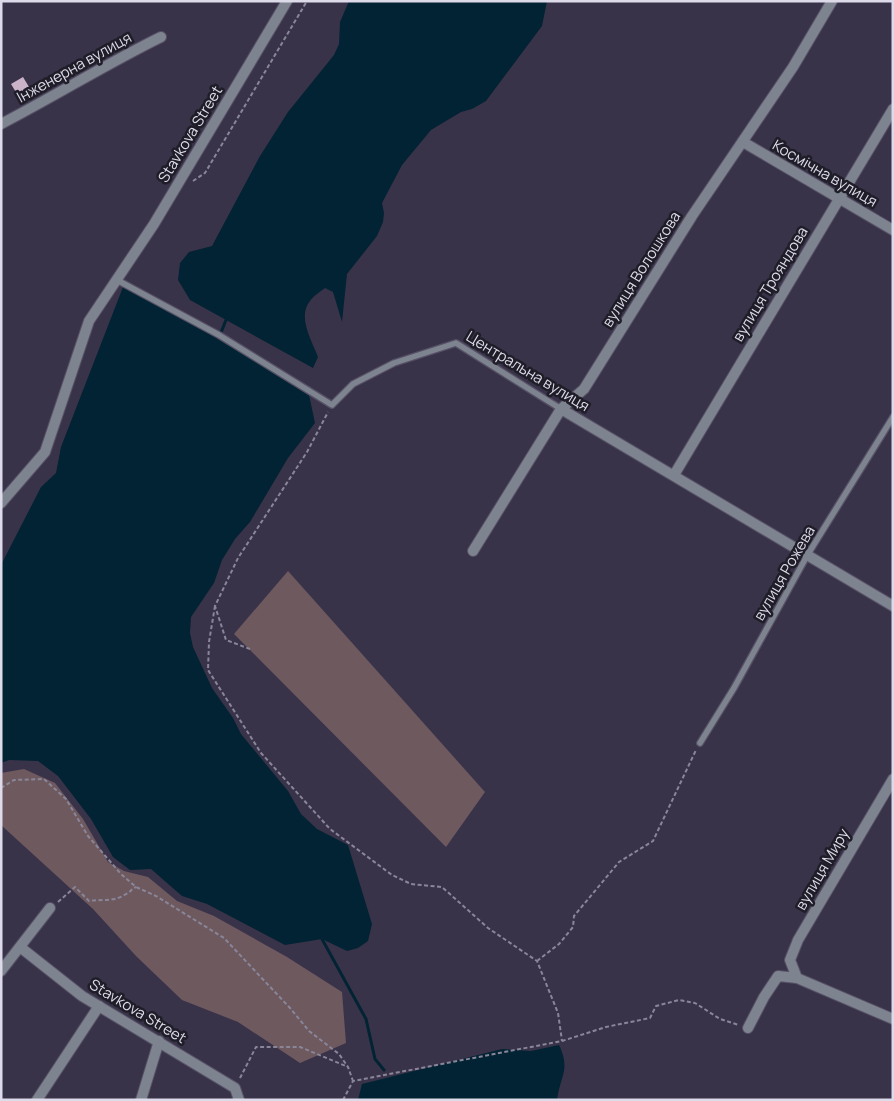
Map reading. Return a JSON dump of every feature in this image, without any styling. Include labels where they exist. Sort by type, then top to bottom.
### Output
[{"type":"street","name":"Stavkova Street","points":[[1,503],[45,452],[89,321],[158,217],[287,1]]},
{"type":"street","name":"вулиця Волошкова","points":[[474,551],[561,409],[584,388],[692,216],[793,67],[832,1]]},
{"type":"street","name":"Інженерна вулиця","points":[[1,124],[114,60],[161,37]]},
{"type":"street","name":"вулиця Трояндова","points":[[674,475],[893,109]]},
{"type":"street","name":"Космічна вулиця","points":[[743,142],[893,230]]},
{"type":"street","name":"Центральна вулиця","points":[[561,409],[893,606]]},
{"type":"street","name":"вулиця Миру","points":[[798,978],[790,960],[798,940],[893,779]]},
{"type":"street","points":[[1,971],[50,908]]},
{"type":"street","name":"Stavkova Street","points":[[20,947],[82,996],[159,1041],[238,1095]]},
{"type":"street","points":[[748,1028],[764,997],[778,976],[798,978],[893,1019]]},
{"type":"street","points":[[37,1100],[99,1006]]},
{"type":"street","points":[[141,1100],[159,1041]]},
{"type":"lane","points":[[117,280],[220,335],[332,405]]},
{"type":"lane","name":"Центральна вулиця","points":[[332,405],[353,384],[394,363],[456,343],[561,409]]},
{"type":"lane","name":"вулиця Рожева","points":[[700,743],[734,688],[808,554],[893,417]]},
{"type":"path","points":[[188,184],[205,174],[308,1]]},
{"type":"path","points":[[332,405],[307,452],[238,558],[215,606],[209,642],[208,670],[261,754],[330,829],[392,875],[411,884],[442,887],[488,928],[537,961],[558,1013],[562,1040]]},
{"type":"path","points":[[215,606],[226,640],[250,649]]},
{"type":"path","points":[[537,961],[559,944],[573,927],[574,916],[619,862],[654,841],[700,743]]},
{"type":"path","points":[[1,788],[14,780],[44,779],[66,800],[88,836],[121,874],[136,887],[156,896],[224,938],[290,1008],[309,1032],[339,1054],[348,1067],[353,1081],[343,1100]]},
{"type":"path","points":[[50,908],[75,887],[89,901],[111,900],[126,894],[136,887]]},
{"type":"path","points":[[353,1081],[562,1040],[606,1027],[650,1018],[656,1006],[679,1000],[695,1003],[720,1019],[748,1028]]},
{"type":"path","points":[[238,1095],[256,1047],[300,1047],[348,1067]]},
{"type":"shaded area","points":[[288,571],[485,792],[446,847],[234,634]]},
{"type":"shaded area","points":[[24,769],[55,783],[83,819],[108,862],[124,871],[148,877],[177,901],[214,916],[287,957],[342,992],[346,1043],[300,1063],[238,1022],[182,1000],[136,956],[93,909],[1,825],[1,773]]},
{"type":"water","points":[[349,1],[547,1],[542,26],[486,101],[472,109],[461,112],[431,130],[402,165],[382,203],[383,222],[377,236],[347,274],[342,322],[333,292],[325,288],[306,307],[305,322],[318,357],[313,368],[190,300],[178,280],[180,263],[189,252],[212,246],[260,156],[288,112],[334,55],[339,44],[340,22]]},
{"type":"water","points":[[123,287],[219,335],[308,390],[315,423],[288,458],[250,522],[235,539],[222,560],[214,583],[191,617],[190,633],[193,647],[212,688],[233,718],[241,734],[288,791],[301,814],[317,829],[348,845],[372,924],[368,941],[358,948],[347,951],[322,939],[285,945],[207,904],[182,896],[151,869],[130,870],[113,857],[91,819],[58,776],[38,761],[9,760],[1,763],[1,565],[41,487],[56,473],[61,447]]},
{"type":"water","points":[[559,1045],[564,1061],[564,1073],[557,1100],[358,1100],[362,1084],[502,1049],[531,1051]]},
{"type":"building","points":[[23,77],[32,92],[20,99],[11,84]]},
{"type":"waterway","points":[[220,335],[226,320]]},
{"type":"waterway","points":[[322,939],[366,1019],[375,1059],[384,1070]]}]
